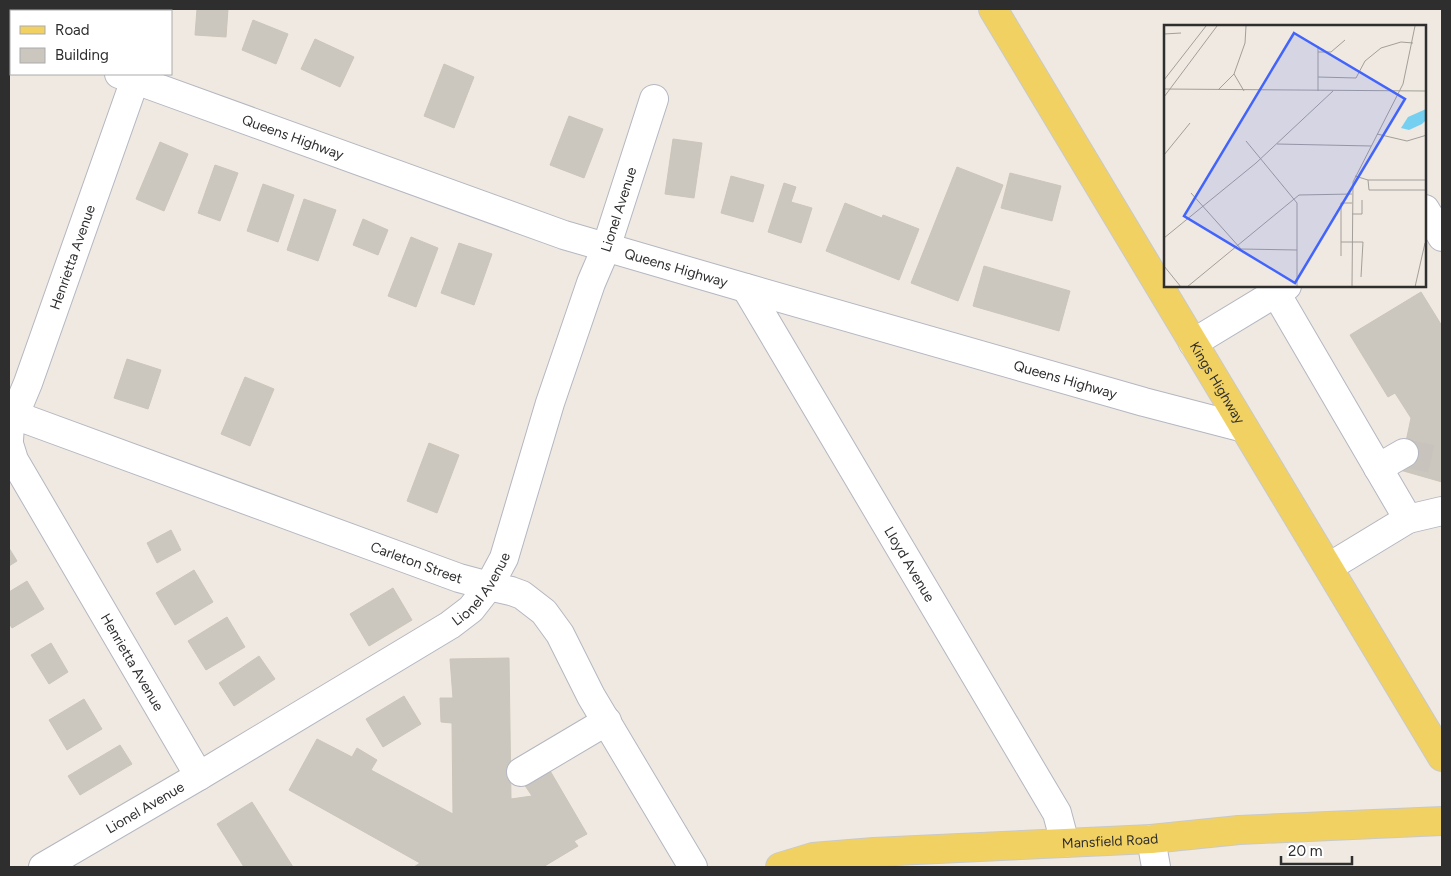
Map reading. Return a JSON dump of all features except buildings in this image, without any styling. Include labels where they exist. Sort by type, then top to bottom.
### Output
[{"type":"main road","name":"Kings Highway","points":[[993,9],[1442,758]]},
{"type":"main road","name":"Mansfield Road","points":[[780,867],[813,858],[836,861],[874,852],[1151,838],[1239,830],[1442,821]]},
{"type":"street","name":"Queens Highway","points":[[130,76],[564,235],[1135,399],[1244,428]]},
{"type":"street","name":"Henrietta Avenue","points":[[11,423],[28,383],[130,76]]},
{"type":"street","name":"Lionel Avenue","points":[[43,867],[450,625],[471,609],[489,586],[504,558],[550,403],[591,283],[606,248],[654,99]]},
{"type":"street","points":[[1426,203],[1442,194]]},
{"type":"street","points":[[1426,210],[1442,237]]},
{"type":"street","name":"Lloyd Avenue","points":[[746,288],[1057,813],[1065,842]]},
{"type":"street","points":[[1193,343],[1281,290],[1378,468],[1408,519]]},
{"type":"street","name":"Carleton Street","points":[[11,423],[459,578],[511,591],[522,596],[544,612],[560,634],[591,696],[693,867]]},
{"type":"street","name":"Henrietta Avenue","points":[[9,444],[14,460],[198,776]]},
{"type":"street","points":[[1378,468],[1404,453]]},
{"type":"street","points":[[1328,567],[1408,519],[1442,511]]},
{"type":"street","points":[[521,772],[607,720]]},
{"type":"street","points":[[1151,838],[1156,867]]},
{"type":"tunnel","points":[[1404,453],[1442,461]]}]
